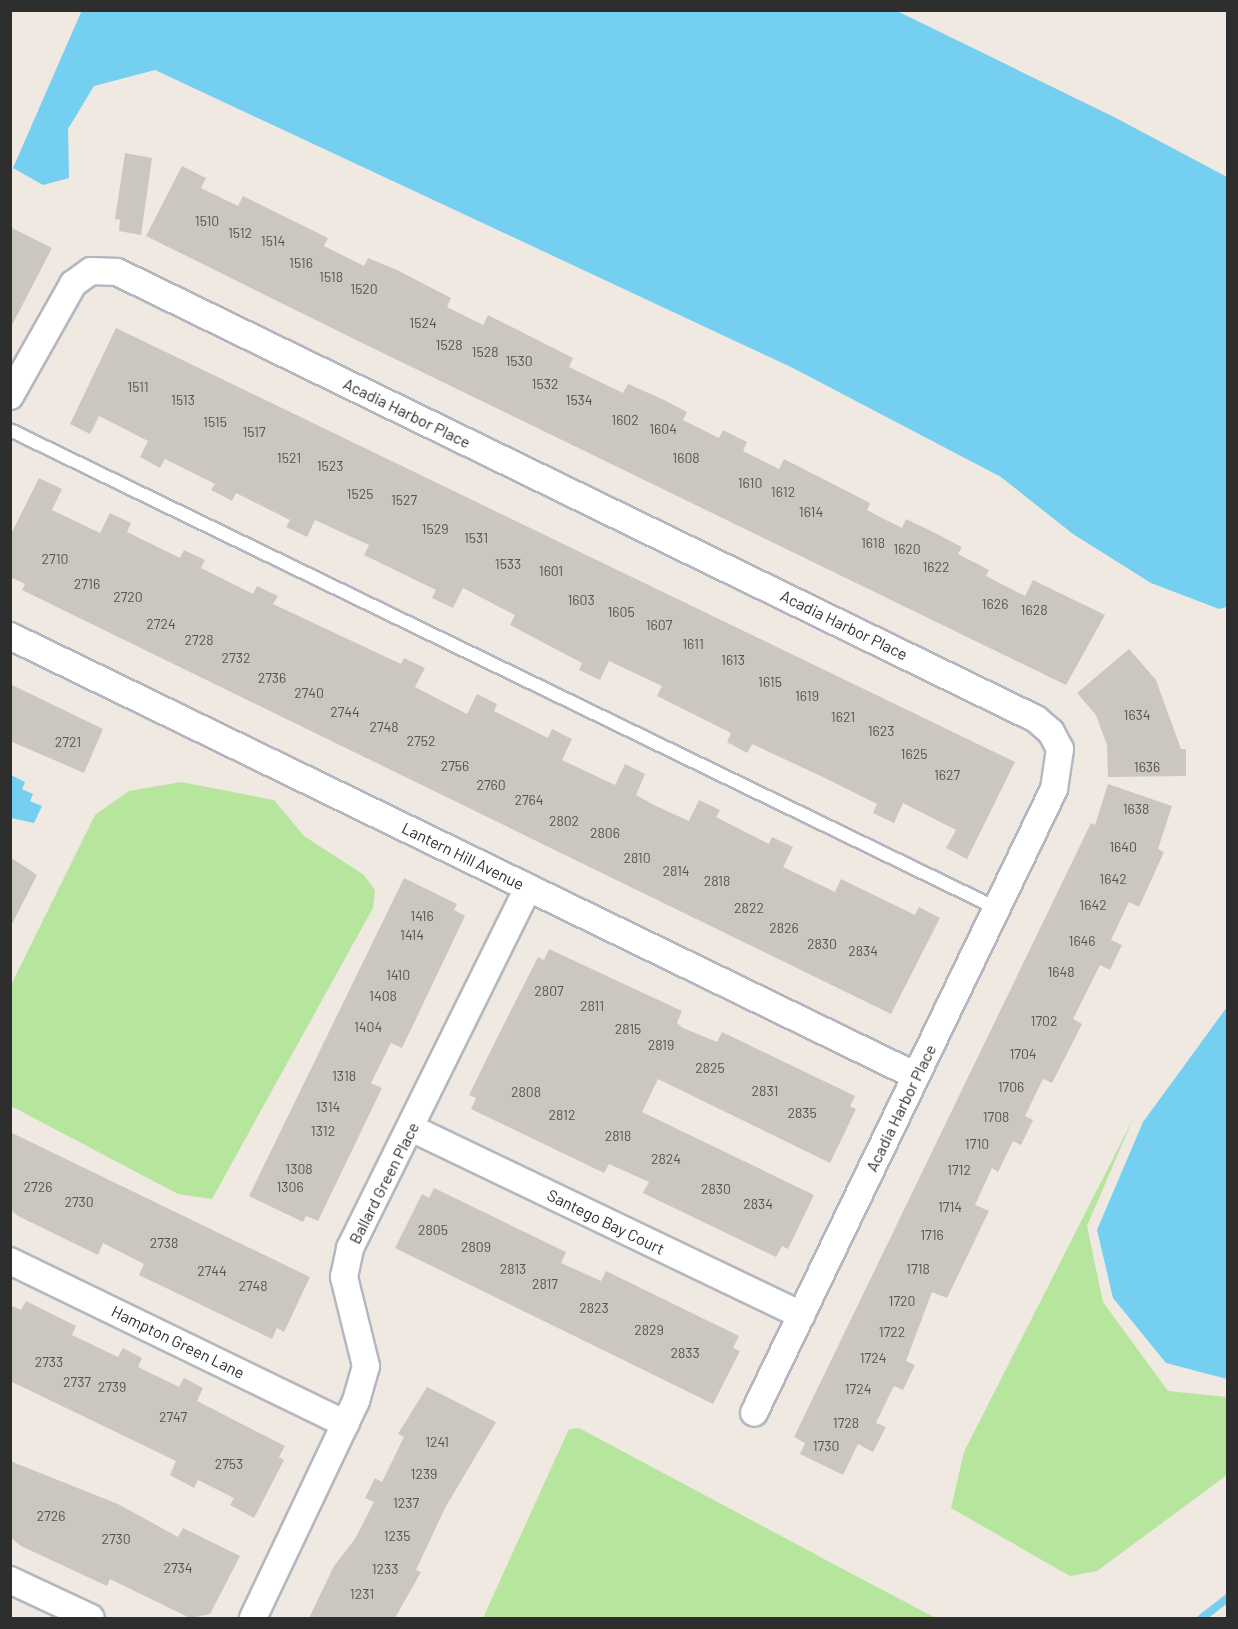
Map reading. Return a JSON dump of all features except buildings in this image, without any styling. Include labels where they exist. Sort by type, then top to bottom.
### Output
[{"type":"street","name":"Acadia Harbor Place","points":[[10,396],[19,357],[73,284],[92,271],[117,272],[1036,719],[1060,749],[1060,770],[754,1413]]},
{"type":"street","name":"Lantern Hill Avenue","points":[[10,636],[916,1076]]},
{"type":"street","name":"Ballard Green Place","points":[[253,1618],[345,1424],[366,1366],[344,1277],[350,1248],[528,888]]},
{"type":"street","name":"Santego Bay Court","points":[[411,1128],[801,1315]]},
{"type":"street","name":"Hampton Green Lane","points":[[10,1261],[345,1424]]},
{"type":"street","points":[[10,1580],[90,1618]]},
{"type":"lane","points":[[10,430],[996,908]]},
{"type":"green space","points":[[181,782],[274,800],[304,836],[364,875],[375,890],[373,908],[212,1199],[178,1194],[11,1106],[11,985],[95,815],[129,791]]},
{"type":"green space","points":[[1133,1119],[1087,1226],[1103,1302],[1168,1391],[1227,1397],[1227,1475],[1097,1571],[1070,1576],[951,1508],[964,1452]]},
{"type":"green space","points":[[579,1428],[936,1618],[483,1618],[569,1429]]},
{"type":"water","points":[[82,10],[897,11],[1114,117],[1227,177],[1227,607],[1219,609],[1151,583],[1073,534],[1001,477],[791,367],[155,70],[94,86],[68,129],[69,178],[43,185],[13,168]]},
{"type":"water","points":[[11,775],[25,782],[22,789],[33,794],[30,801],[42,806],[34,823],[11,818]]},
{"type":"water","points":[[1227,1007],[1227,1379],[1166,1363],[1113,1298],[1097,1230],[1143,1122]]},
{"type":"waterway","points":[[1202,1618],[1228,1598]]}]
